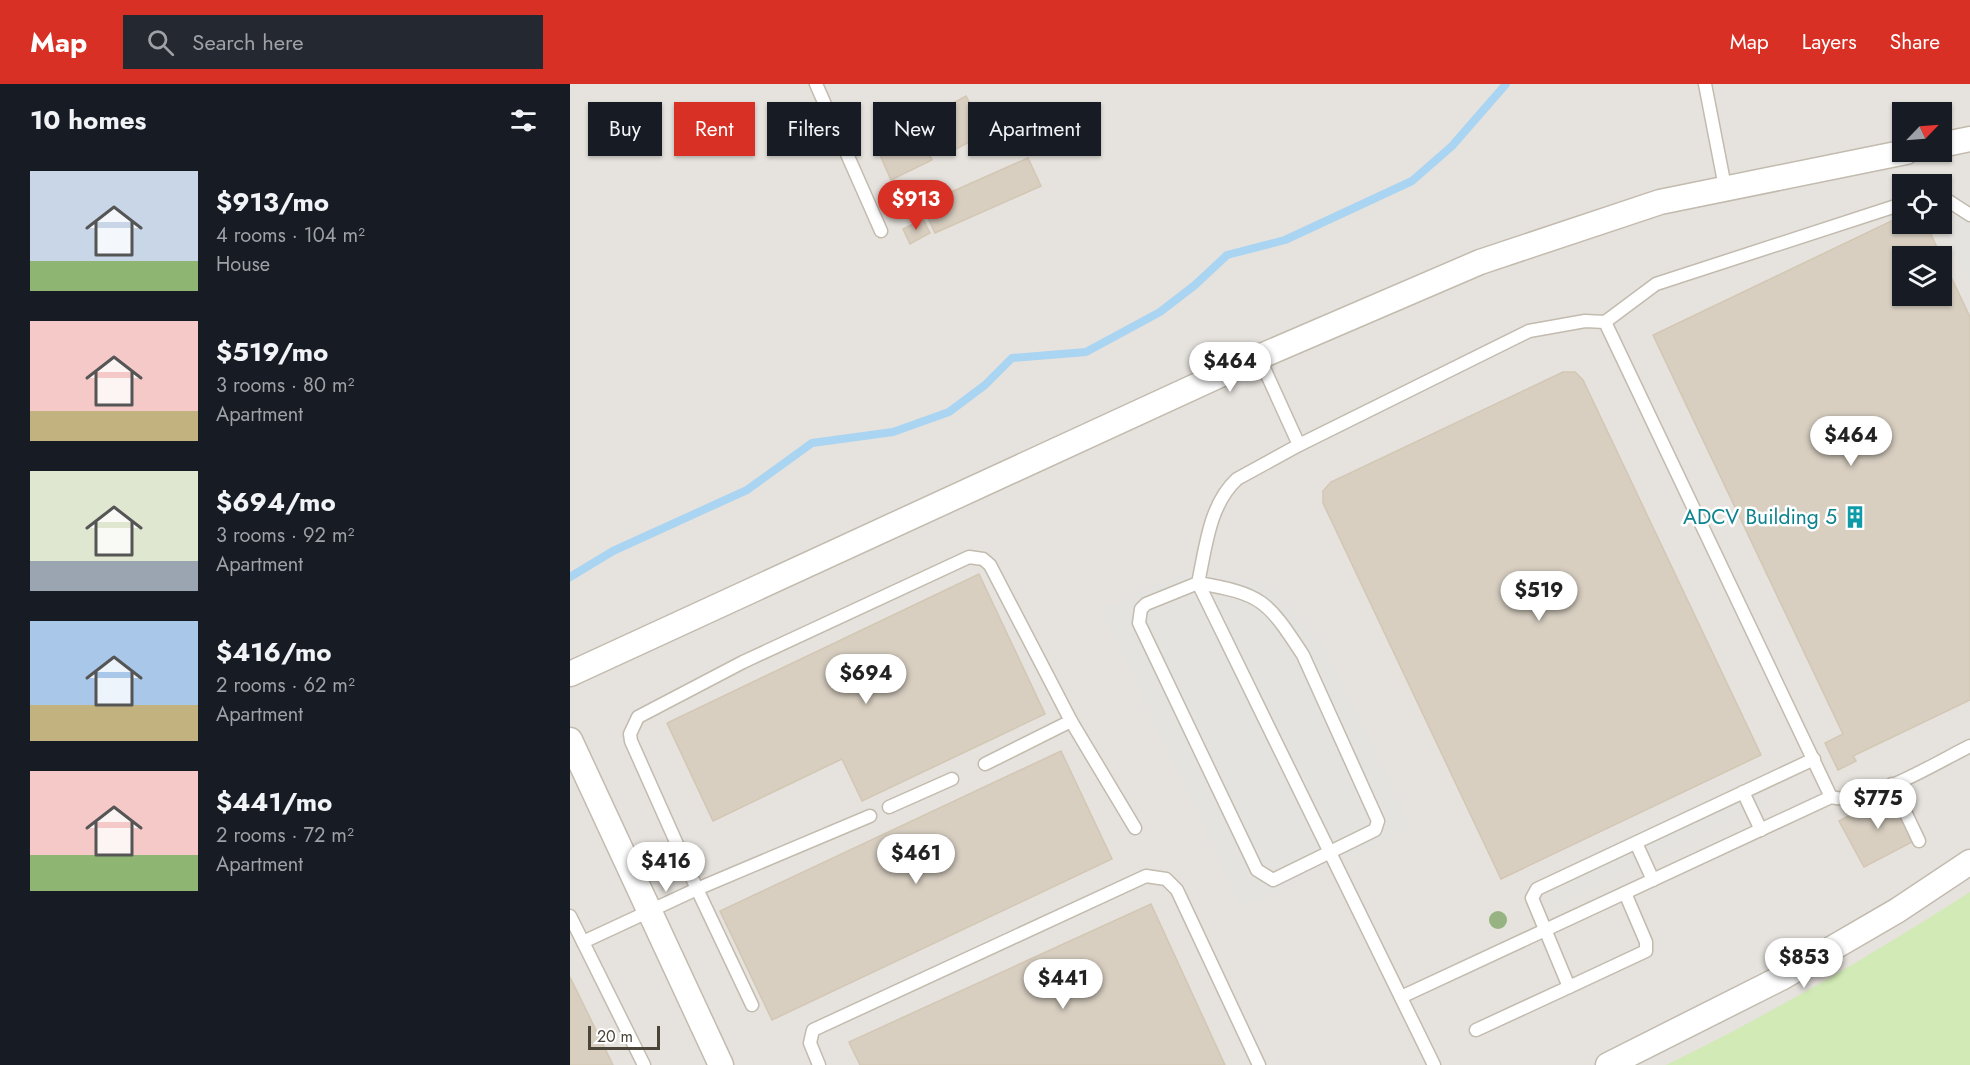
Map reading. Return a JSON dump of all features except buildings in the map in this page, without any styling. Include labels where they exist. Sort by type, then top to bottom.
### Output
[{"type":"street","points":[[1952,143],[1970,139]]},
{"type":"street","points":[[570,674],[1259,357],[1480,262],[1649,205],[1725,187],[1892,155]]},
{"type":"street","points":[[570,740],[721,1065]]},
{"type":"street","points":[[1608,1065],[1781,978],[1898,910],[1970,862]]},
{"type":"lane","points":[[816,84],[881,231]]},
{"type":"lane","points":[[1705,84],[1725,187]]},
{"type":"lane","points":[[1952,203],[1970,215]]},
{"type":"lane","points":[[1434,1065],[1198,583],[1212,522],[1229,487],[1238,479],[1299,445],[1529,331],[1585,321],[1605,322],[1656,284],[1892,207]]},
{"type":"lane","points":[[1605,322],[1831,797],[1839,800],[1856,797],[1892,784],[1970,746]]},
{"type":"lane","points":[[1259,357],[1299,445]]},
{"type":"lane","points":[[752,1005],[697,889],[632,741],[630,734],[638,717],[743,662],[969,557],[983,559],[990,565],[1071,721],[1135,828]]},
{"type":"lane","points":[[1198,583],[1234,589],[1262,601],[1303,655],[1378,821],[1375,830],[1330,854],[1273,880],[1260,873],[1144,638],[1138,616],[1146,604],[1198,583]]},
{"type":"lane","points":[[985,764],[1071,721]]},
{"type":"lane","points":[[1569,987],[1532,898],[1537,890],[1814,759]]},
{"type":"lane","points":[[890,807],[952,779]]},
{"type":"lane","points":[[1892,784],[1919,841]]},
{"type":"lane","points":[[1743,792],[1761,830]]},
{"type":"lane","points":[[1401,997],[1831,797]]},
{"type":"lane","points":[[583,942],[697,889],[870,816]]},
{"type":"lane","points":[[1636,843],[1653,880]]},
{"type":"lane","points":[[819,1065],[810,1043],[813,1030],[1146,876],[1166,879],[1178,890],[1259,1065]]},
{"type":"lane","points":[[1476,1030],[1646,951],[1646,942],[1625,893]]},
{"type":"lane","points":[[570,916],[644,1065]]},
{"type":"shaded area","points":[[570,84],[1970,84],[1970,1065],[570,1065]]},
{"type":"shaded area","points":[[1970,207],[1970,283],[1946,234],[1952,234],[1952,211]]},
{"type":"shaded area","points":[[1187,572],[1262,582],[1321,642],[1411,827],[1242,907],[1101,609]]},
{"type":"shaded area","points":[[1756,779],[1768,804],[1554,907],[1542,881]]},
{"type":"green space","points":[[1970,892],[1970,1065],[1666,1065],[1821,983]]},
{"type":"waterway","points":[[570,577],[613,551],[747,490],[812,443],[893,432],[949,412],[985,385],[1012,358],[1086,352],[1160,312],[1195,285],[1227,255],[1285,240],[1412,181],[1452,146],[1506,84]]},
{"type":"place","name":"ADCV Building 5","points":[[1855,517]]}]
